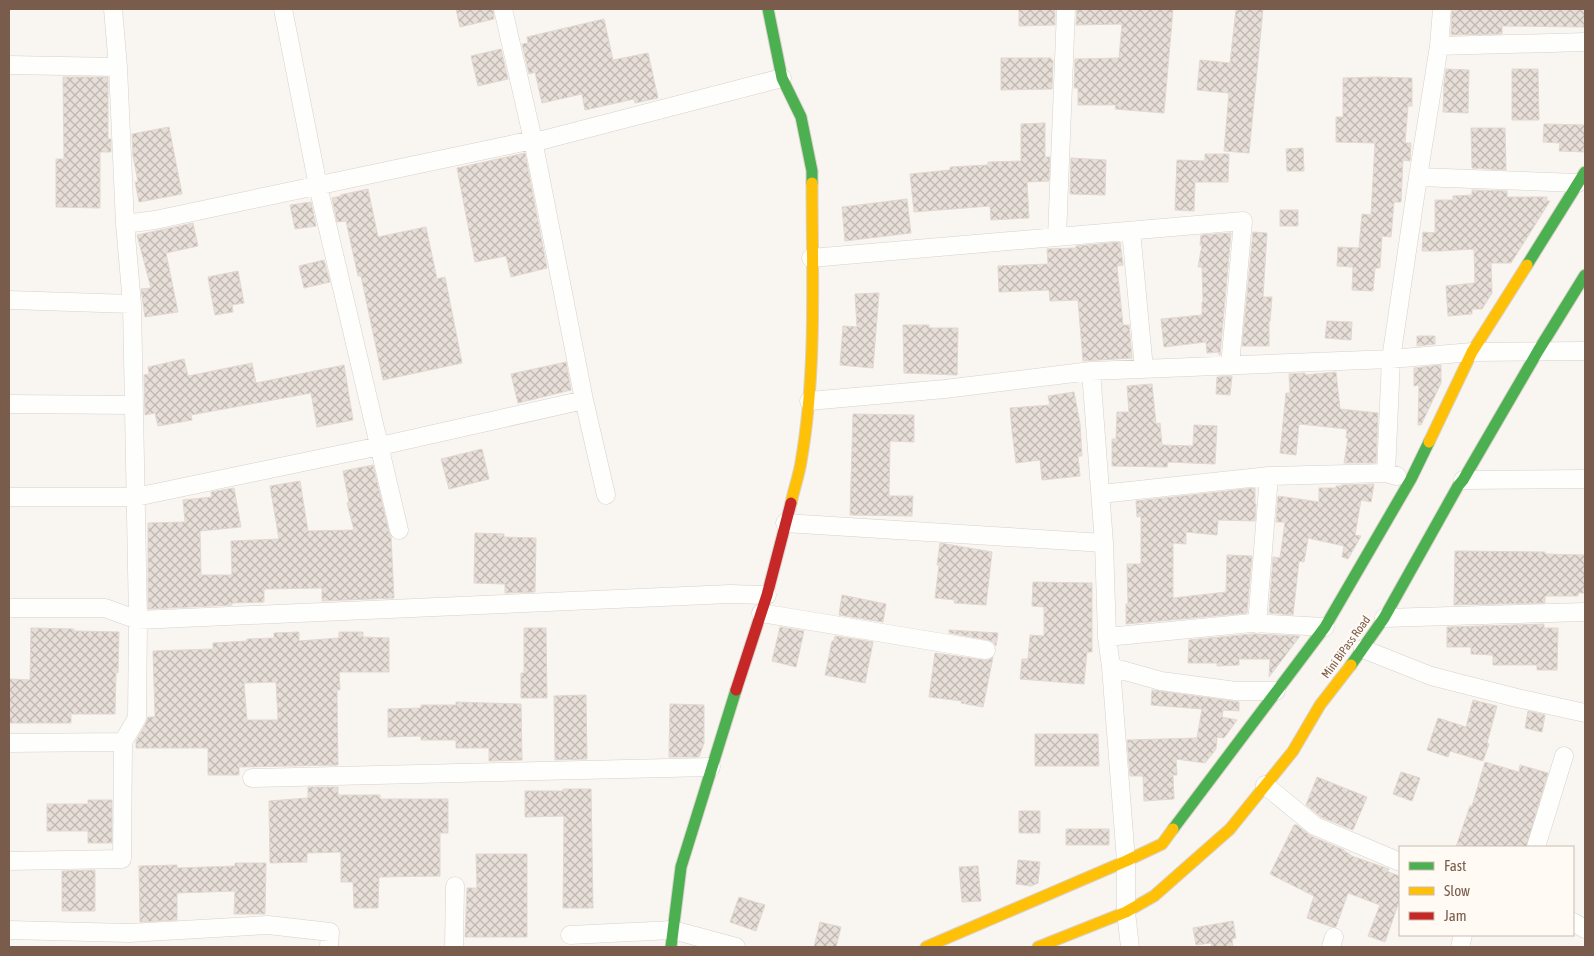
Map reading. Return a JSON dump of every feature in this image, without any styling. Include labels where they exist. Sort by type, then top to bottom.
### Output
[{"type":"street","points":[[9,861],[122,859],[123,742],[137,718],[138,620],[132,304],[125,224],[118,67],[113,9]]},
{"type":"street","points":[[283,9],[318,186],[399,530]]},
{"type":"street","points":[[504,9],[533,140],[584,400],[606,495]]},
{"type":"street","points":[[672,939],[681,867],[711,767],[767,595],[801,463],[809,401],[812,333],[812,171],[801,117],[782,78],[768,9]]},
{"type":"street","points":[[1056,237],[1066,9]]},
{"type":"street","points":[[1386,473],[1391,359],[1440,46],[1442,9]]},
{"type":"street","points":[[1440,46],[1585,42]]},
{"type":"street","points":[[9,65],[118,67]]},
{"type":"street","points":[[125,224],[154,220],[533,140],[543,140],[782,78]]},
{"type":"street","points":[[1418,177],[1582,178]]},
{"type":"street","points":[[926,947],[1162,844],[1325,627],[1411,479],[1472,352],[1582,178]]},
{"type":"street","points":[[811,258],[1243,221],[1230,366]]},
{"type":"street","points":[[1131,231],[1144,369]]},
{"type":"street","name":"Mini BiPass Road","points":[[1038,947],[1126,912],[1154,896],[1230,829],[1293,751],[1320,705],[1384,618],[1458,486],[1585,274]]},
{"type":"street","points":[[9,300],[132,304]]},
{"type":"street","points":[[809,401],[945,389],[1092,371],[1391,359],[1472,352],[1585,351]]},
{"type":"street","points":[[1092,371],[1104,543],[1107,637],[1111,666],[1126,861],[1126,912],[1130,947]]},
{"type":"street","points":[[9,497],[136,497],[380,446],[584,400]]},
{"type":"street","points":[[9,404],[134,406]]},
{"type":"street","points":[[1101,494],[1269,476],[1386,473],[1411,479]]},
{"type":"street","points":[[1257,624],[1269,476]]},
{"type":"street","points":[[1463,480],[1585,479]]},
{"type":"street","points":[[785,523],[1104,543]]},
{"type":"street","points":[[9,608],[105,608],[138,620],[720,594],[767,595]]},
{"type":"street","points":[[1384,618],[1585,612]]},
{"type":"street","points":[[761,613],[986,650]]},
{"type":"street","points":[[1107,637],[1257,624],[1325,627]]},
{"type":"street","points":[[1363,649],[1432,676],[1585,713]]},
{"type":"street","points":[[1111,666],[1161,681],[1236,691],[1276,691]]},
{"type":"street","points":[[9,743],[123,742]]},
{"type":"street","points":[[1536,846],[1564,756]]},
{"type":"street","points":[[252,778],[711,767]]},
{"type":"street","points":[[1265,785],[1315,826],[1399,862]]},
{"type":"street","points":[[454,947],[455,886]]},
{"type":"street","points":[[1574,923],[1585,929]]},
{"type":"street","points":[[9,930],[129,932],[268,925],[330,932],[329,947]]},
{"type":"street","points":[[570,935],[672,939],[736,947]]},
{"type":"building","points":[[456,9],[493,9],[494,19],[460,27]]},
{"type":"building","points":[[1019,9],[1055,9],[1055,25],[1019,26]]},
{"type":"building","points":[[1077,9],[1173,9],[1164,113],[1115,109],[1116,105],[1078,105],[1078,88],[1074,88],[1075,59],[1119,58],[1122,24],[1076,25]]},
{"type":"building","points":[[1236,9],[1263,9],[1249,153],[1224,151],[1229,93],[1197,90],[1200,60],[1230,63]]},
{"type":"building","points":[[1452,9],[1585,9],[1585,27],[1502,26],[1502,34],[1451,35]]},
{"type":"building","points":[[604,19],[613,60],[648,53],[658,98],[635,103],[634,99],[585,110],[582,94],[542,103],[535,72],[529,74],[522,44],[528,43],[527,37]]},
{"type":"building","points":[[501,49],[508,79],[478,86],[471,56]]},
{"type":"building","points":[[1001,58],[1051,58],[1053,60],[1052,89],[1001,90]]},
{"type":"building","points":[[1446,69],[1469,70],[1468,113],[1443,112]]},
{"type":"building","points":[[1512,69],[1538,69],[1539,120],[1512,120]]},
{"type":"building","points":[[63,77],[108,77],[108,139],[111,139],[111,152],[100,152],[100,208],[56,207],[56,159],[64,159]]},
{"type":"building","points":[[1343,78],[1412,78],[1412,106],[1408,106],[1405,143],[1411,143],[1410,161],[1403,160],[1401,202],[1394,202],[1391,237],[1382,236],[1380,268],[1375,268],[1373,291],[1352,290],[1353,267],[1337,266],[1338,247],[1359,248],[1362,214],[1371,215],[1375,143],[1336,142],[1336,117],[1343,117]]},
{"type":"building","points":[[1045,123],[1045,157],[1050,157],[1049,181],[1027,182],[1029,218],[991,220],[990,206],[914,212],[910,174],[950,170],[950,167],[988,165],[988,162],[1021,161],[1021,124]]},
{"type":"building","points":[[1544,124],[1585,125],[1585,152],[1559,151],[1560,143],[1543,142]]},
{"type":"building","points":[[169,127],[182,194],[139,202],[135,182],[138,182],[133,156],[132,134]]},
{"type":"building","points":[[1471,128],[1505,128],[1506,170],[1472,168]]},
{"type":"building","points":[[1303,148],[1304,171],[1287,171],[1286,149]]},
{"type":"building","points":[[525,153],[547,268],[511,277],[506,256],[475,262],[457,168]]},
{"type":"building","points":[[1205,154],[1229,154],[1228,182],[1195,182],[1194,211],[1175,210],[1177,160],[1205,161]]},
{"type":"building","points":[[1071,158],[1106,160],[1105,195],[1070,194]]},
{"type":"building","points":[[368,189],[378,237],[426,227],[437,279],[445,277],[462,363],[383,380],[361,276],[358,276],[346,221],[337,222],[332,198]]},
{"type":"building","points":[[1472,190],[1507,191],[1507,197],[1547,197],[1547,201],[1550,201],[1511,263],[1491,263],[1492,293],[1482,309],[1472,309],[1472,314],[1448,316],[1446,286],[1475,283],[1474,249],[1422,251],[1423,232],[1435,233],[1435,200],[1453,200],[1453,196],[1472,195]]},
{"type":"building","points":[[907,199],[911,233],[845,241],[842,207]]},
{"type":"building","points":[[311,202],[316,226],[295,229],[290,205]]},
{"type":"building","points":[[1280,210],[1298,210],[1298,226],[1280,226]]},
{"type":"building","points":[[193,223],[198,246],[166,253],[178,312],[145,317],[141,289],[151,288],[137,235]]},
{"type":"building","points":[[1253,232],[1267,233],[1263,297],[1272,297],[1269,321],[1269,346],[1242,346]]},
{"type":"building","points":[[1231,233],[1220,355],[1219,352],[1207,353],[1206,342],[1164,347],[1161,319],[1202,315],[1202,267],[1198,267],[1202,245],[1200,245],[1201,235]]},
{"type":"building","points":[[1120,242],[1123,265],[1117,266],[1123,325],[1129,325],[1132,358],[1083,361],[1078,300],[1050,301],[1049,290],[999,292],[998,266],[1048,264],[1047,249],[1076,248],[1076,246]]},
{"type":"building","points":[[324,260],[330,282],[304,288],[299,266]]},
{"type":"building","points":[[238,271],[244,303],[232,305],[233,312],[215,315],[208,277]]},
{"type":"building","points":[[879,293],[873,368],[840,365],[843,326],[857,327],[855,294]]},
{"type":"building","points":[[1327,321],[1352,322],[1351,340],[1325,338]]},
{"type":"building","points":[[903,325],[929,325],[929,328],[958,328],[957,375],[904,373]]},
{"type":"building","points":[[1417,336],[1435,336],[1435,344],[1417,346]]},
{"type":"building","points":[[184,359],[188,376],[252,363],[256,383],[344,365],[353,420],[317,427],[311,393],[191,415],[192,420],[158,426],[155,413],[145,415],[144,375],[149,374],[148,367]]},
{"type":"building","points":[[566,362],[571,390],[518,403],[511,374]]},
{"type":"building","points":[[1441,365],[1441,383],[1421,425],[1418,425],[1419,385],[1414,386],[1414,368]]},
{"type":"building","points":[[1336,372],[1340,409],[1378,413],[1376,463],[1344,463],[1348,438],[1346,438],[1347,429],[1299,424],[1296,455],[1280,453],[1286,393],[1290,393],[1289,374],[1305,373],[1305,375]]},
{"type":"building","points":[[1232,376],[1230,395],[1216,394],[1217,377]]},
{"type":"building","points":[[1152,384],[1156,424],[1160,423],[1162,445],[1193,446],[1194,425],[1217,426],[1215,464],[1168,462],[1167,467],[1112,466],[1112,439],[1116,439],[1117,412],[1129,412],[1127,386]]},
{"type":"building","points":[[1074,392],[1080,424],[1082,456],[1078,456],[1080,476],[1042,480],[1040,460],[1016,463],[1010,408],[1050,405],[1048,396]]},
{"type":"building","points":[[853,414],[914,415],[914,442],[890,441],[889,496],[913,496],[912,516],[850,515]]},
{"type":"building","points":[[482,449],[489,479],[449,489],[441,459]]},
{"type":"building","points":[[373,465],[391,537],[394,598],[322,601],[322,588],[264,589],[264,602],[148,609],[148,523],[185,522],[183,500],[212,497],[211,492],[234,488],[241,527],[200,531],[201,575],[232,575],[231,541],[279,539],[270,486],[300,481],[308,531],[354,530],[347,503],[349,502],[343,471]]},
{"type":"building","points":[[1374,484],[1371,502],[1361,500],[1355,535],[1361,536],[1348,559],[1342,557],[1344,546],[1308,538],[1304,562],[1299,561],[1293,615],[1269,613],[1273,557],[1280,558],[1285,522],[1276,522],[1278,496],[1319,502],[1319,488]]},
{"type":"building","points":[[1255,488],[1255,521],[1218,520],[1217,535],[1186,532],[1186,544],[1173,543],[1173,598],[1226,592],[1227,555],[1252,556],[1247,613],[1126,624],[1126,604],[1128,604],[1127,564],[1141,564],[1141,516],[1137,517],[1136,501]]},
{"type":"building","points":[[475,533],[504,534],[504,537],[536,538],[535,592],[505,593],[505,584],[474,583]]},
{"type":"building","points":[[940,543],[992,552],[986,605],[954,603],[955,600],[935,598]]},
{"type":"building","points":[[1455,551],[1545,552],[1545,554],[1585,555],[1585,593],[1578,593],[1578,596],[1545,596],[1545,603],[1454,605]]},
{"type":"building","points":[[1033,582],[1092,583],[1092,652],[1087,652],[1084,684],[1020,679],[1022,659],[1028,659],[1030,635],[1044,636],[1044,607],[1032,606]]},
{"type":"building","points":[[842,595],[886,604],[883,622],[839,615]]},
{"type":"building","points":[[1544,624],[1544,628],[1558,628],[1557,670],[1537,670],[1537,665],[1493,665],[1493,655],[1471,654],[1471,647],[1447,647],[1447,627]]},
{"type":"building","points":[[780,627],[804,631],[796,667],[772,661]]},
{"type":"building","points":[[31,628],[119,632],[115,714],[71,714],[71,723],[9,723],[9,679],[30,680]]},
{"type":"building","points":[[524,628],[546,628],[547,698],[521,698],[521,673],[524,673]]},
{"type":"building","points":[[949,630],[998,633],[996,646],[988,640],[949,633]]},
{"type":"building","points":[[299,632],[299,641],[339,638],[339,632],[363,632],[363,637],[389,638],[389,672],[339,672],[340,690],[337,690],[338,765],[239,767],[239,775],[208,775],[208,748],[136,748],[136,741],[148,717],[155,717],[153,651],[213,649],[213,643],[274,638],[274,633]],"holes":[[[276,682],[278,720],[247,720],[244,683]]]},
{"type":"building","points":[[1252,634],[1300,636],[1269,677],[1270,659],[1239,659],[1239,665],[1217,666],[1217,663],[1188,663],[1189,640]]},
{"type":"building","points":[[835,636],[873,642],[865,683],[825,675],[832,641],[834,641]]},
{"type":"building","points":[[935,653],[984,660],[989,660],[993,657],[983,707],[961,703],[962,701],[929,697]]},
{"type":"building","points":[[1152,690],[1239,702],[1239,711],[1223,710],[1222,717],[1237,720],[1224,738],[1217,737],[1216,749],[1205,763],[1176,759],[1177,775],[1173,775],[1174,799],[1144,801],[1143,776],[1130,776],[1127,740],[1197,738],[1202,709],[1151,705]]},
{"type":"building","points":[[586,695],[587,759],[555,760],[554,696]]},
{"type":"building","points":[[1473,700],[1497,706],[1487,743],[1489,744],[1483,761],[1450,751],[1448,757],[1427,750],[1438,718],[1466,727]]},
{"type":"building","points":[[456,702],[521,704],[522,760],[489,761],[489,748],[456,748],[456,740],[421,740],[421,736],[388,737],[388,709],[421,708],[421,705],[456,705]]},
{"type":"building","points":[[670,704],[704,705],[704,743],[699,757],[669,757]]},
{"type":"building","points":[[1528,711],[1545,715],[1542,732],[1525,728]]},
{"type":"building","points":[[1035,734],[1098,734],[1099,766],[1035,766]]},
{"type":"building","points":[[1485,762],[1519,772],[1520,765],[1548,773],[1526,846],[1456,846],[1470,806],[1472,806]]},
{"type":"building","points":[[1401,772],[1420,778],[1412,801],[1393,794]]},
{"type":"building","points":[[1317,777],[1367,797],[1353,830],[1321,817],[1306,805]]},
{"type":"building","points":[[308,787],[338,787],[338,795],[380,795],[380,799],[448,799],[448,833],[440,833],[440,876],[379,877],[378,908],[354,908],[353,882],[341,882],[341,852],[307,853],[307,862],[270,863],[269,801],[308,798]]},
{"type":"building","points":[[563,789],[591,789],[593,908],[563,908],[564,816],[525,817],[525,791],[563,791]]},
{"type":"building","points":[[88,800],[112,800],[112,843],[88,843],[88,831],[47,831],[47,804],[88,804]]},
{"type":"building","points":[[1019,811],[1040,811],[1040,833],[1019,833]]},
{"type":"building","points":[[1294,825],[1297,825],[1311,836],[1344,850],[1349,855],[1389,869],[1388,872],[1399,876],[1399,902],[1385,942],[1368,936],[1380,905],[1348,893],[1336,927],[1332,927],[1307,918],[1314,896],[1270,874]]},
{"type":"building","points":[[1066,829],[1109,829],[1109,845],[1066,845]]},
{"type":"building","points":[[476,854],[527,854],[527,937],[465,937],[467,888],[477,888]]},
{"type":"building","points":[[1018,860],[1040,862],[1038,883],[1031,886],[1016,884]]},
{"type":"building","points":[[235,863],[266,863],[265,914],[234,914],[235,891],[177,893],[177,920],[140,922],[139,866],[177,865],[177,868],[235,866]]},
{"type":"building","points":[[978,866],[981,901],[962,902],[959,867]]},
{"type":"building","points":[[95,870],[95,911],[62,911],[62,871]]},
{"type":"building","points":[[739,897],[765,905],[756,931],[730,922]]},
{"type":"building","points":[[1233,921],[1236,938],[1232,939],[1233,947],[1212,947],[1211,943],[1196,945],[1193,928]]},
{"type":"building","points":[[820,922],[841,927],[836,947],[814,947]]},
{"type":"traffic: fast","points":[[768,9],[782,78],[801,117],[812,171],[812,183]]},
{"type":"traffic: fast","points":[[1527,265],[1585,172]]},
{"type":"traffic: fast","points":[[1351,665],[1384,618],[1458,486],[1585,275]]},
{"type":"traffic: fast","points":[[1173,829],[1325,627],[1411,479],[1429,442]]},
{"type":"traffic: fast","points":[[671,947],[681,867],[736,690]]},
{"type":"traffic: slow","points":[[791,503],[801,462],[812,358],[812,183]]},
{"type":"traffic: slow","points":[[1429,442],[1472,352],[1527,265]]},
{"type":"traffic: slow","points":[[1038,947],[1126,912],[1154,896],[1230,829],[1293,751],[1320,705],[1351,665]]},
{"type":"traffic: slow","points":[[926,947],[1162,844],[1173,829]]},
{"type":"traffic: jam","points":[[736,690],[767,595],[791,503]]}]
